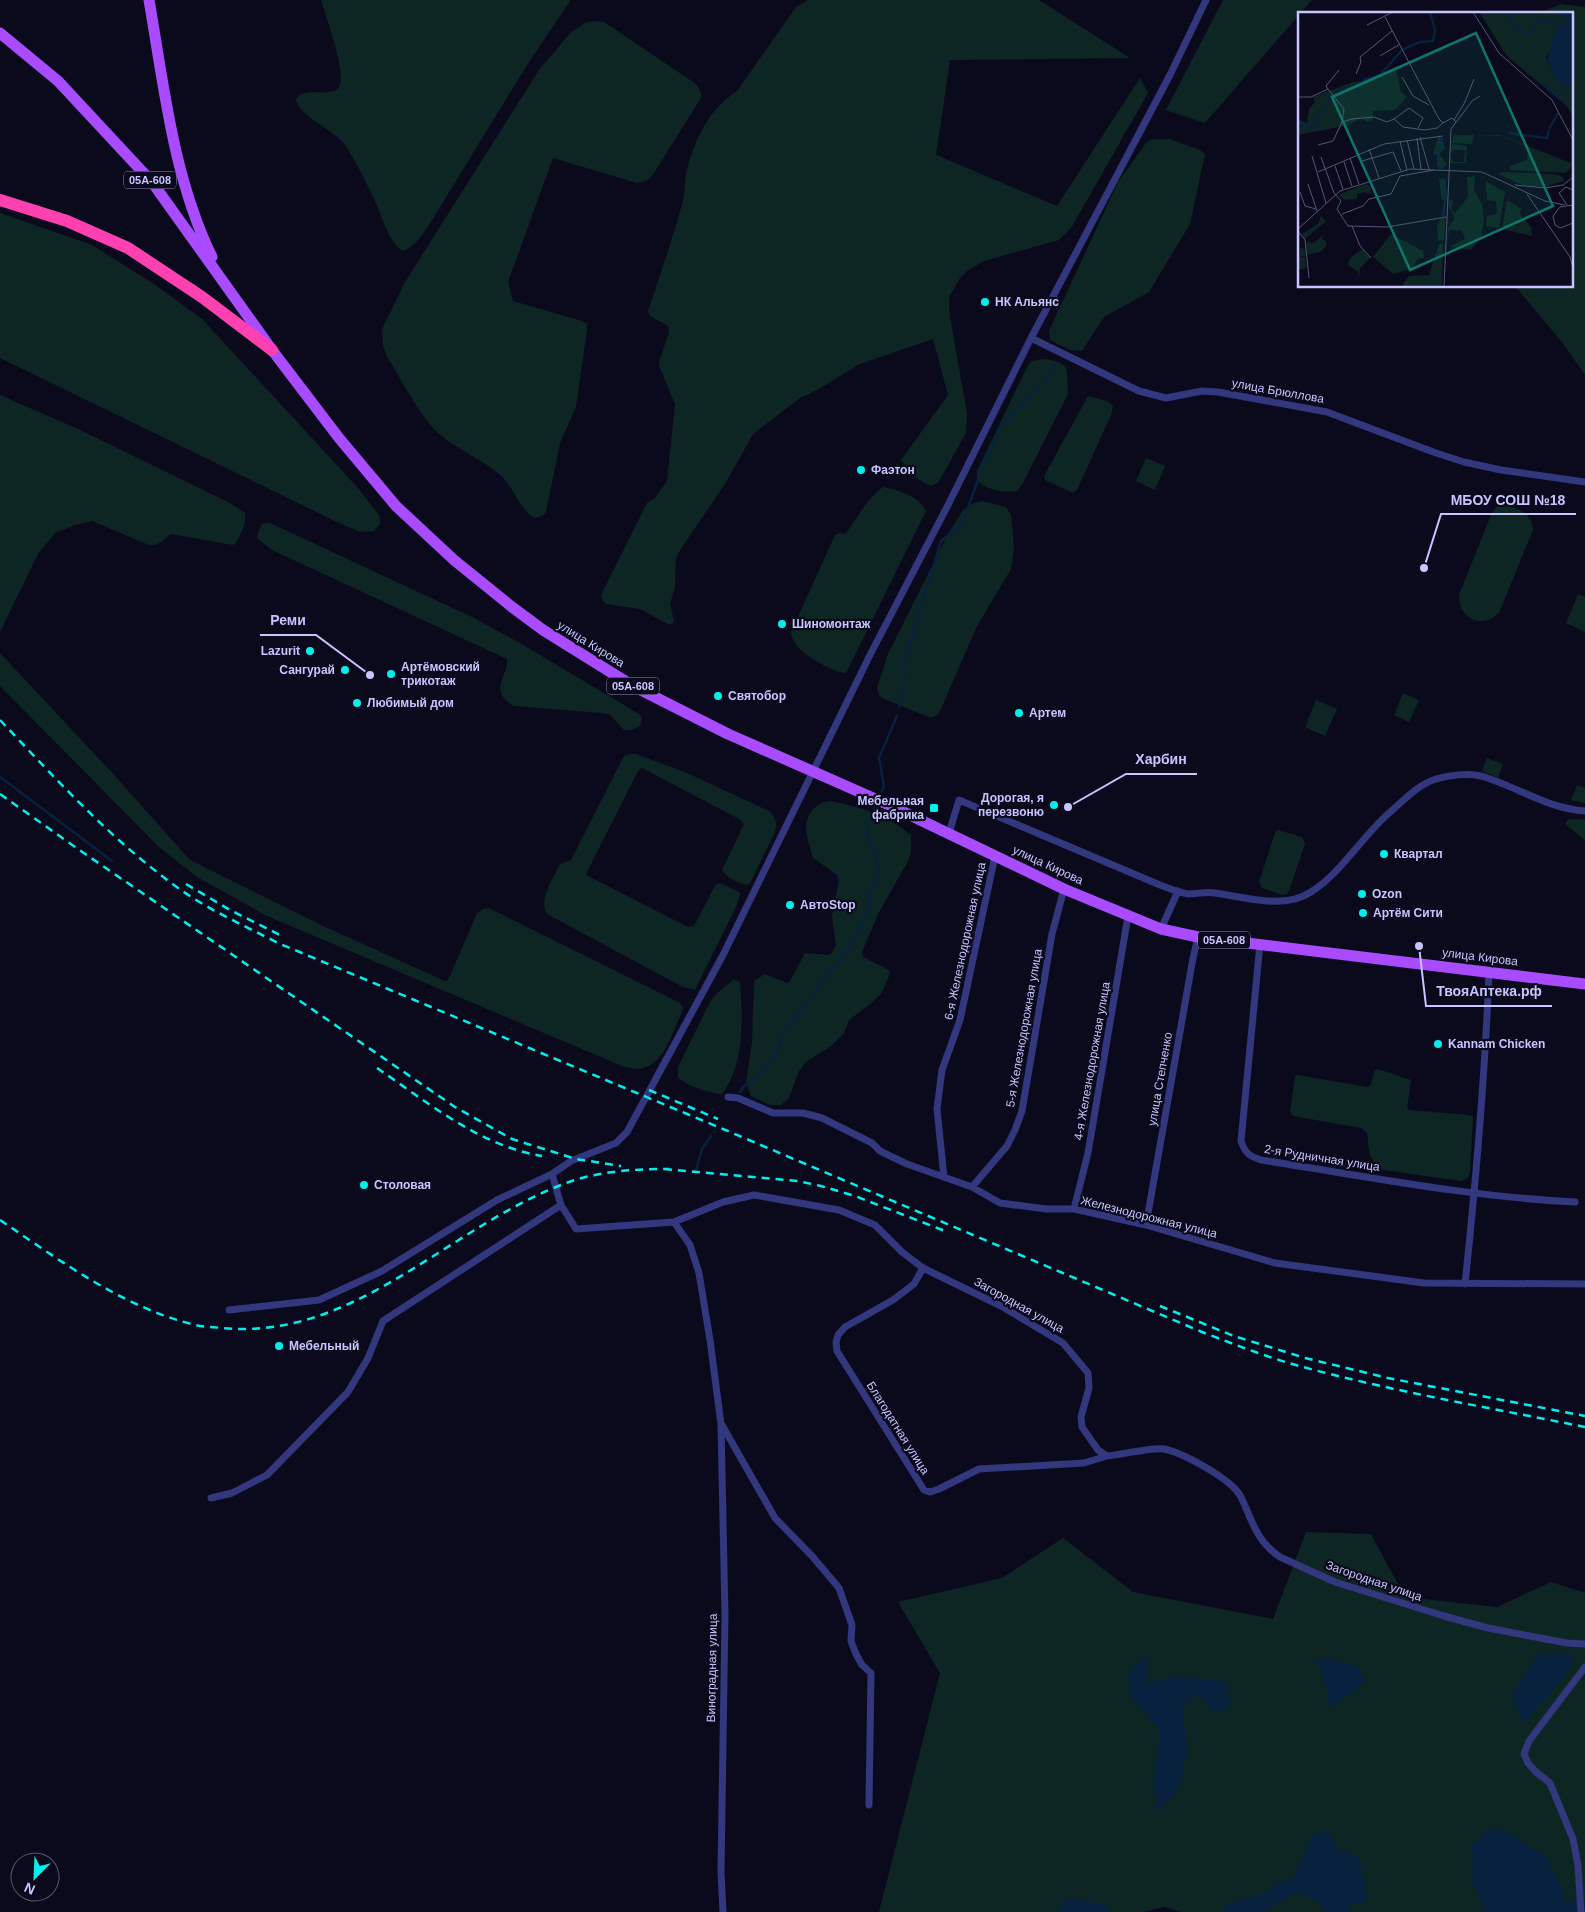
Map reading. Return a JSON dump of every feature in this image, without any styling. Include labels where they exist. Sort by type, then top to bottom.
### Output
[{"type":"highway","points":[[0,200],[67,221],[128,248],[202,297],[272,350]]},
{"type":"main road","points":[[149,0],[177,159],[196,221],[229,290]]},
{"type":"main road","name":"05А-608","points":[[0,33],[58,81],[152,182],[272,350]]},
{"type":"main road","name":"улица Кирова","points":[[272,350],[339,438],[396,506],[454,560],[543,630],[633,686],[728,734],[948,832],[1064,889],[1161,929],[1198,937],[1585,984]]},
{"type":"street","points":[[229,1310],[319,1300],[382,1271],[497,1200],[552,1174],[571,1161],[616,1143],[627,1132],[645,1096],[698,1003],[814,772],[871,653],[947,507],[1031,338],[1170,75],[1206,0]]},
{"type":"street","name":"улица Брюллова","points":[[1031,338],[1139,391],[1158,397],[1172,397],[1202,391],[1218,392],[1314,408],[1464,462],[1501,470],[1585,482]]},
{"type":"street","points":[[948,832],[959,800],[1178,891],[1188,894],[1213,892],[1287,902],[1312,892],[1334,872],[1384,818],[1423,784],[1438,778],[1461,775],[1480,776],[1564,808],[1585,811]]},
{"type":"street","name":"6-я Железнодорожная улица","points":[[944,1177],[937,1109],[942,1070],[960,1020],[995,856]]},
{"type":"street","name":"5-я Железнодорожная улица","points":[[972,1187],[1007,1146],[1022,1110],[1052,934],[1064,889]]},
{"type":"street","points":[[1161,929],[1178,891]]},
{"type":"street","name":"4-я Железнодорожная улица","points":[[1074,1210],[1088,1153],[1128,916]]},
{"type":"street","name":"улица Степченко","points":[[1146,1225],[1198,937]]},
{"type":"street","name":"2-я Рудничная улица","points":[[1260,944],[1241,1141],[1249,1156],[1261,1160],[1475,1193],[1575,1202]]},
{"type":"street","points":[[1465,1284],[1475,1193],[1489,972]]},
{"type":"street","name":"Железнодорожная улица","points":[[728,1097],[738,1098],[773,1113],[804,1114],[822,1118],[900,1161],[972,1187],[1000,1203],[1046,1209],[1074,1210],[1146,1225],[1275,1262],[1424,1283],[1585,1284]]},
{"type":"street","points":[[552,1174],[562,1204],[576,1229],[674,1222]]},
{"type":"street","name":"Загородная улица","points":[[674,1222],[723,1202],[754,1195],[839,1210],[875,1225],[902,1252],[924,1268],[1001,1306],[1063,1342],[1088,1373],[1089,1388],[1081,1417],[1082,1427],[1098,1450],[1107,1456],[1163,1449],[1182,1456],[1222,1477],[1237,1491],[1246,1513],[1258,1534],[1272,1552],[1335,1582],[1488,1628],[1567,1643],[1585,1644]]},
{"type":"street","points":[[212,1498],[232,1494],[266,1475],[348,1392],[368,1358],[383,1321],[562,1204]]},
{"type":"street","name":"Виноградная улица","points":[[674,1222],[690,1245],[699,1273],[721,1424],[725,1615],[721,1872],[723,1912]]},
{"type":"street","name":"Благодатная улица","points":[[924,1268],[914,1284],[893,1300],[845,1327],[838,1334],[836,1342],[837,1351],[924,1490],[930,1492],[939,1490],[979,1469],[1084,1463],[1107,1456]]},
{"type":"street","name":"Виноградная улица","points":[[721,1424],[775,1518],[812,1556],[839,1588],[852,1625],[852,1641],[856,1654],[862,1665],[871,1673],[869,1805]]},
{"type":"street","points":[[1582,1912],[1578,1865],[1573,1839],[1550,1783],[1536,1772],[1528,1763],[1524,1754],[1529,1741],[1585,1667]]},
{"type":"green space","points":[[321,0],[570,1],[527,65],[421,237],[402,251],[392,240],[367,184],[346,146],[303,111],[296,99],[303,94],[311,92],[336,90],[341,80],[338,58]]},
{"type":"green space","points":[[808,0],[1039,0],[1130,58],[950,60],[936,155],[1057,206],[1140,78],[1148,93],[1071,228],[1059,240],[984,261],[968,270],[960,278],[949,297],[950,317],[967,413],[966,433],[938,483],[931,486],[922,481],[910,472],[901,460],[948,395],[933,339],[860,364],[800,398],[753,434],[725,484],[676,558],[675,587],[670,604],[674,621],[672,624],[668,624],[640,609],[606,604],[602,600],[601,595],[647,503],[655,498],[667,481],[675,404],[659,362],[669,332],[668,326],[650,316],[648,311],[683,201],[685,177],[689,162],[704,127],[718,107],[737,91],[796,7]]},
{"type":"green space","points":[[1223,0],[1312,0],[1302,12],[1298,12],[1298,16],[1205,123],[1166,110]]},
{"type":"green space","points":[[1561,4],[1585,7],[1585,375],[1562,342],[1517,288],[1572,288],[1572,12],[1542,12]]},
{"type":"green space","points":[[593,21],[604,22],[696,84],[701,93],[701,98],[652,176],[646,181],[637,183],[553,158],[508,282],[513,301],[582,321],[587,324],[587,330],[576,407],[560,443],[546,512],[544,515],[535,518],[524,509],[509,485],[499,474],[445,439],[431,425],[417,407],[387,356],[383,346],[382,329],[405,282],[539,70],[571,32],[585,23]]},
{"type":"green space","points":[[1152,139],[1169,139],[1200,150],[1205,154],[1190,224],[1149,292],[1104,317],[1082,351],[1070,350],[1050,340],[1049,331],[1118,182],[1146,143]]},
{"type":"green space","points":[[0,213],[92,245],[154,284],[202,319],[357,487],[379,515],[380,524],[374,531],[360,532],[0,358]]},
{"type":"green space","points":[[1046,359],[1065,366],[1068,394],[1022,485],[1017,491],[1007,492],[985,486],[977,480],[977,471],[1028,365],[1031,361]]},
{"type":"green space","points":[[0,395],[78,429],[230,503],[245,513],[242,532],[236,543],[233,545],[171,534],[159,543],[149,545],[92,521],[75,525],[55,533],[38,554],[0,632]]},
{"type":"green space","points":[[1088,396],[1107,401],[1113,406],[1111,415],[1077,490],[1073,493],[1045,480],[1044,476]]},
{"type":"green space","points":[[1146,458],[1165,466],[1155,490],[1136,481]]},
{"type":"green space","points":[[883,487],[901,492],[919,501],[926,511],[846,673],[836,671],[803,652],[792,638],[791,632],[835,535],[839,533],[845,534],[867,503]]},
{"type":"green space","points":[[982,501],[1006,507],[1011,515],[1014,547],[1011,569],[977,626],[941,709],[937,715],[931,718],[882,698],[877,688],[888,654],[948,534],[963,510],[974,503]]},
{"type":"green space","points":[[1501,505],[1517,509],[1526,515],[1530,519],[1533,530],[1499,613],[1492,618],[1479,621],[1467,616],[1463,611],[1459,595],[1491,515],[1496,507]]},
{"type":"green space","points":[[270,523],[474,618],[520,643],[639,714],[642,718],[640,726],[631,730],[624,730],[610,715],[603,713],[513,706],[505,700],[500,688],[507,659],[272,550],[257,538],[262,524]]},
{"type":"green space","points":[[1578,594],[1585,597],[1585,632],[1566,623]]},
{"type":"green space","points":[[0,653],[116,777],[188,858],[194,862],[323,926],[445,981],[450,976],[477,913],[489,908],[680,1003],[683,1008],[682,1012],[666,1047],[661,1055],[647,1067],[638,1069],[622,1066],[267,916],[197,877],[159,847],[0,686]]},
{"type":"green space","points":[[1403,693],[1419,700],[1409,722],[1394,715]]},
{"type":"green space","points":[[1316,700],[1337,709],[1325,736],[1305,727]]},
{"type":"green space","points":[[636,754],[685,772],[769,811],[775,820],[775,832],[750,883],[747,885],[740,883],[730,878],[722,870],[744,824],[741,820],[642,768],[638,771],[587,872],[586,875],[688,927],[694,926],[716,884],[720,883],[739,892],[740,895],[736,907],[695,990],[683,987],[547,914],[545,908],[544,902],[547,889],[560,864],[571,860],[624,756]]},
{"type":"green space","points":[[1487,758],[1503,764],[1498,778],[1482,771]]},
{"type":"green space","points":[[1577,785],[1585,788],[1585,803],[1571,800]]},
{"type":"green space","points":[[830,801],[852,806],[883,817],[911,835],[911,852],[908,861],[878,914],[862,952],[863,957],[889,970],[890,974],[881,994],[849,1020],[844,1033],[831,1046],[806,1062],[799,1071],[789,1098],[781,1105],[770,1105],[751,1096],[746,1082],[752,1043],[754,981],[765,974],[787,983],[790,981],[805,953],[828,955],[832,953],[836,945],[832,916],[839,881],[837,875],[812,857],[806,831],[806,824],[810,813],[818,805]]},
{"type":"green space","points":[[1569,819],[1585,819],[1585,840],[1566,825]]},
{"type":"green space","points":[[1278,830],[1302,837],[1305,844],[1289,891],[1287,894],[1282,895],[1262,888],[1259,882],[1275,833]]},
{"type":"green space","points":[[734,979],[740,982],[741,1040],[735,1068],[730,1082],[722,1094],[699,1089],[678,1078],[678,1067],[710,1002],[716,994]]},
{"type":"green space","points":[[1378,1069],[1411,1080],[1407,1108],[1409,1110],[1470,1115],[1473,1117],[1470,1172],[1468,1178],[1461,1181],[1377,1169],[1370,1156],[1367,1133],[1361,1128],[1293,1116],[1290,1112],[1295,1077],[1297,1075],[1367,1087],[1370,1086],[1375,1070]]},
{"type":"green space","points":[[1306,1532],[1371,1534],[1405,1597],[1497,1607],[1551,1582],[1585,1593],[1585,1912],[1180,1912],[1164,1907],[1144,1912],[879,1912],[940,1673],[898,1602],[1002,1578],[1063,1538],[1133,1592],[1273,1619]]},
{"type":"water","points":[[1148,1653],[1148,1683],[1172,1676],[1226,1681],[1230,1706],[1215,1715],[1198,1693],[1182,1709],[1188,1749],[1178,1790],[1156,1813],[1154,1773],[1160,1730],[1131,1697],[1128,1674]]},
{"type":"water","points":[[1559,1653],[1570,1655],[1573,1659],[1568,1672],[1524,1723],[1511,1697],[1538,1654]]},
{"type":"water","points":[[1324,1658],[1357,1666],[1366,1682],[1331,1708],[1322,1671],[1314,1660]]},
{"type":"water","points":[[1498,1827],[1546,1857],[1564,1891],[1562,1912],[1486,1912],[1473,1885],[1472,1846],[1487,1830]]},
{"type":"water","points":[[1326,1830],[1340,1850],[1359,1858],[1368,1901],[1333,1909],[1289,1887],[1313,1835]]},
{"type":"waterway","points":[[899,707],[905,683],[904,663],[941,541],[962,524],[979,477],[1001,426],[1049,378],[1055,363]]},
{"type":"waterway","points":[[879,797],[884,786],[879,758],[897,716]]},
{"type":"waterway","points":[[0,777],[112,861]]},
{"type":"waterway","points":[[740,1092],[745,1085],[770,1065],[787,1028],[847,950],[869,914],[870,893],[879,872],[875,853],[866,832],[876,804]]},
{"type":"waterway","points":[[696,1170],[702,1149],[711,1136]]},
{"type":"waterway","points":[[1231,1912],[1265,1902],[1289,1887],[1314,1879],[1333,1909],[1341,1912]]},
{"type":"waterway","points":[[1066,1912],[1069,1906],[1102,1912]]},
{"type":"waterway","points":[[1547,1912],[1562,1909],[1585,1909]]},
{"type":"railway","points":[[0,720],[86,810],[132,852],[181,890],[204,905],[278,943],[1202,1332],[1265,1355],[1338,1376],[1585,1427]]},
{"type":"railway","points":[[0,794],[455,1107],[512,1139],[576,1159],[621,1166]]},
{"type":"railway","points":[[186,884],[230,910],[282,936]]},
{"type":"railway","points":[[377,1068],[435,1108],[476,1133],[519,1151],[542,1156]]},
{"type":"railway","points":[[649,1090],[718,1119]]},
{"type":"railway","points":[[664,1169],[798,1181],[821,1186],[855,1196],[945,1231]]},
{"type":"railway","points":[[0,1220],[93,1281],[142,1307],[198,1326],[222,1328],[270,1327],[314,1317],[357,1300],[398,1278],[519,1204],[561,1185],[574,1180],[614,1172],[669,1169]]},
{"type":"railway","points":[[1160,1306],[1234,1336],[1305,1358],[1388,1378],[1585,1416]]},
{"type":"place","name":"НК Альянс","points":[[985,302]]},
{"type":"place","name":"Фаэтон","points":[[861,470]]},
{"type":"place","name":"МБОУ СОШ №18","points":[[1424,568]]},
{"type":"place","name":"Шиномонтаж","points":[[782,624]]},
{"type":"place","name":"Lazurit","points":[[310,651]]},
{"type":"place","name":"Сангурай","points":[[345,670]]},
{"type":"place","name":"Артёмовский трикотаж","points":[[391,674]]},
{"type":"place","name":"Реми","points":[[370,675]]},
{"type":"place","name":"Святобор","points":[[718,696]]},
{"type":"place","name":"Любимый дом","points":[[357,703]]},
{"type":"place","name":"Артем","points":[[1019,713]]},
{"type":"place","name":"Дорогая, я перезвоню","points":[[1054,805]]},
{"type":"place","name":"Харбин","points":[[1068,807]]},
{"type":"place","name":"Мебельная фабрика","points":[[934,808]]},
{"type":"place","name":"Квартал","points":[[1384,854]]},
{"type":"place","name":"Ozon","points":[[1362,894]]},
{"type":"place","name":"АвтоStop","points":[[790,905]]},
{"type":"place","name":"Артём Сити","points":[[1363,913]]},
{"type":"place","name":"ТвояАптека.рф","points":[[1419,946]]},
{"type":"place","name":"Kannam Chicken","points":[[1438,1044]]},
{"type":"place","name":"Столовая","points":[[364,1185]]},
{"type":"place","name":"Мебельный","points":[[279,1346]]}]
